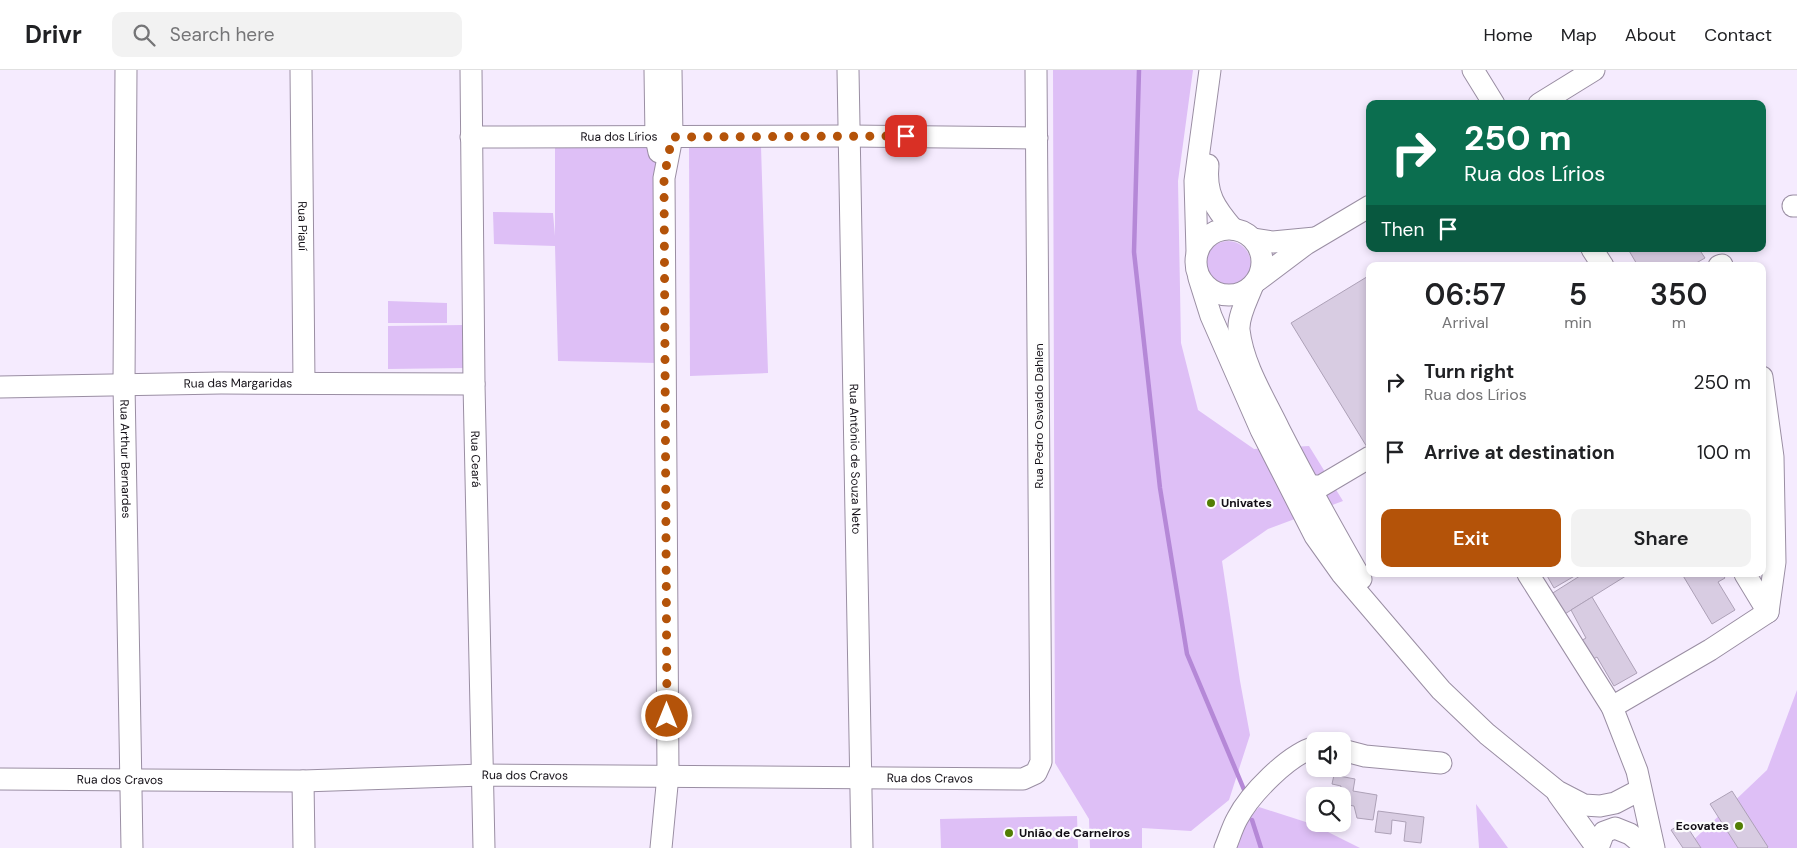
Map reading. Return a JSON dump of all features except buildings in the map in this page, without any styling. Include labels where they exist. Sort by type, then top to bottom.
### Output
[{"type":"street","name":"Rua Arthur Bernardes","points":[[126,70],[124,384],[132,848]]},
{"type":"street","name":"Rua Piauí","points":[[301,70],[304,383]]},
{"type":"street","name":"Rua Ceará","points":[[471,70],[474,384],[484,848]]},
{"type":"street","points":[[655,70],[664,138]]},
{"type":"street","points":[[661,848],[668,775],[664,138],[671,70]]},
{"type":"street","name":"Rua Antônio de Souza Neto","points":[[848,70],[862,848]]},
{"type":"street","name":"Rua Pedro Osvaldo Dahlen","points":[[1036,70],[1042,762]]},
{"type":"street","points":[[1210,70],[1195,181],[1196,270],[1211,316],[1285,477],[1315,536],[1342,574],[1441,690],[1487,734],[1557,791],[1584,805],[1600,806],[1615,803],[1636,792]]},
{"type":"street","points":[[1219,70],[1206,183],[1213,202],[1233,229]]},
{"type":"street","points":[[1473,70],[1492,100]]},
{"type":"street","points":[[1545,100],[1594,70]]},
{"type":"street","name":"Rua dos Lírios","points":[[471,137],[664,138],[849,136],[1037,138]]},
{"type":"street","points":[[1199,278],[1211,291],[1228,296],[1237,295],[1255,284],[1318,237],[1366,208]]},
{"type":"street","points":[[1197,252],[1206,238],[1213,232],[1233,229],[1247,234],[1254,239],[1273,242],[1318,237]]},
{"type":"street","points":[[1254,239],[1262,255],[1263,263],[1241,313],[1239,329],[1245,355],[1261,392],[1309,486],[1387,626]]},
{"type":"street","name":"Rua das Margaridas","points":[[0,387],[124,384],[474,384]]},
{"type":"street","points":[[1612,707],[1710,650],[1768,612],[1776,562],[1773,457],[1766,406]]},
{"type":"street","points":[[1285,477],[1309,486],[1321,486],[1366,459]]},
{"type":"street","points":[[1766,544],[1776,562]]},
{"type":"street","points":[[1530,577],[1612,707],[1637,771],[1654,848]]},
{"type":"street","points":[[1747,577],[1768,612]]},
{"type":"street","points":[[1225,848],[1237,818],[1276,770],[1306,750]]},
{"type":"street","points":[[1351,752],[1365,756],[1442,763]]},
{"type":"street","name":"Rua dos Cravos","points":[[0,779],[303,781],[483,775],[668,775],[1023,779],[1036,773],[1042,762]]},
{"type":"street","points":[[1597,848],[1604,832],[1615,828],[1630,810],[1636,792],[1637,771]]},
{"type":"street","points":[[303,781],[304,848]]},
{"type":"street","points":[[1557,791],[1597,848]]},
{"type":"street","points":[[1615,828],[1630,834],[1647,848]]},
{"type":"shaded area","points":[[1053,70],[1193,70],[1178,181],[1181,343],[1198,410],[1254,449],[1309,446],[1343,501],[1268,529],[1222,561],[1250,735],[1229,800],[1191,831],[1142,828],[1142,848],[1090,848],[1089,819],[1055,763]]},
{"type":"shaded area","points":[[555,142],[657,143],[659,363],[558,361],[555,246],[494,244],[493,212],[553,213],[555,236]]},
{"type":"shaded area","points":[[761,146],[768,373],[690,376],[689,147]]},
{"type":"shaded area","points":[[1228,241],[1241,245],[1247,251],[1251,264],[1247,277],[1241,283],[1228,287],[1215,283],[1209,277],[1205,264],[1209,251],[1215,245]]},
{"type":"shaded area","points":[[388,301],[447,303],[447,323],[388,323]]},
{"type":"shaded area","points":[[463,325],[465,368],[388,369],[388,326]]},
{"type":"shaded area","points":[[1797,690],[1797,848],[1685,848],[1767,770]]},
{"type":"shaded area","points":[[1476,804],[1508,848],[1479,848]]},
{"type":"shaded area","points":[[1259,807],[1306,822],[1306,832],[1328,832],[1360,848],[1229,848],[1231,839]]},
{"type":"shaded area","name":"União de Carneiros","points":[[1077,816],[1078,848],[941,848],[940,819]]},
{"type":"waterway","points":[[1139,70],[1134,252],[1160,488],[1187,654],[1245,792]]},
{"type":"waterway","points":[[1252,820],[1261,848]]},
{"type":"place","name":"Univates","points":[[1211,503]]},
{"type":"place","name":"Ecovates","points":[[1739,826]]},
{"type":"place","name":"União de Carneiros","points":[[1009,833]]},
{"type":"route","points":[[667,716],[664,178],[672,137],[906,136]]}]
